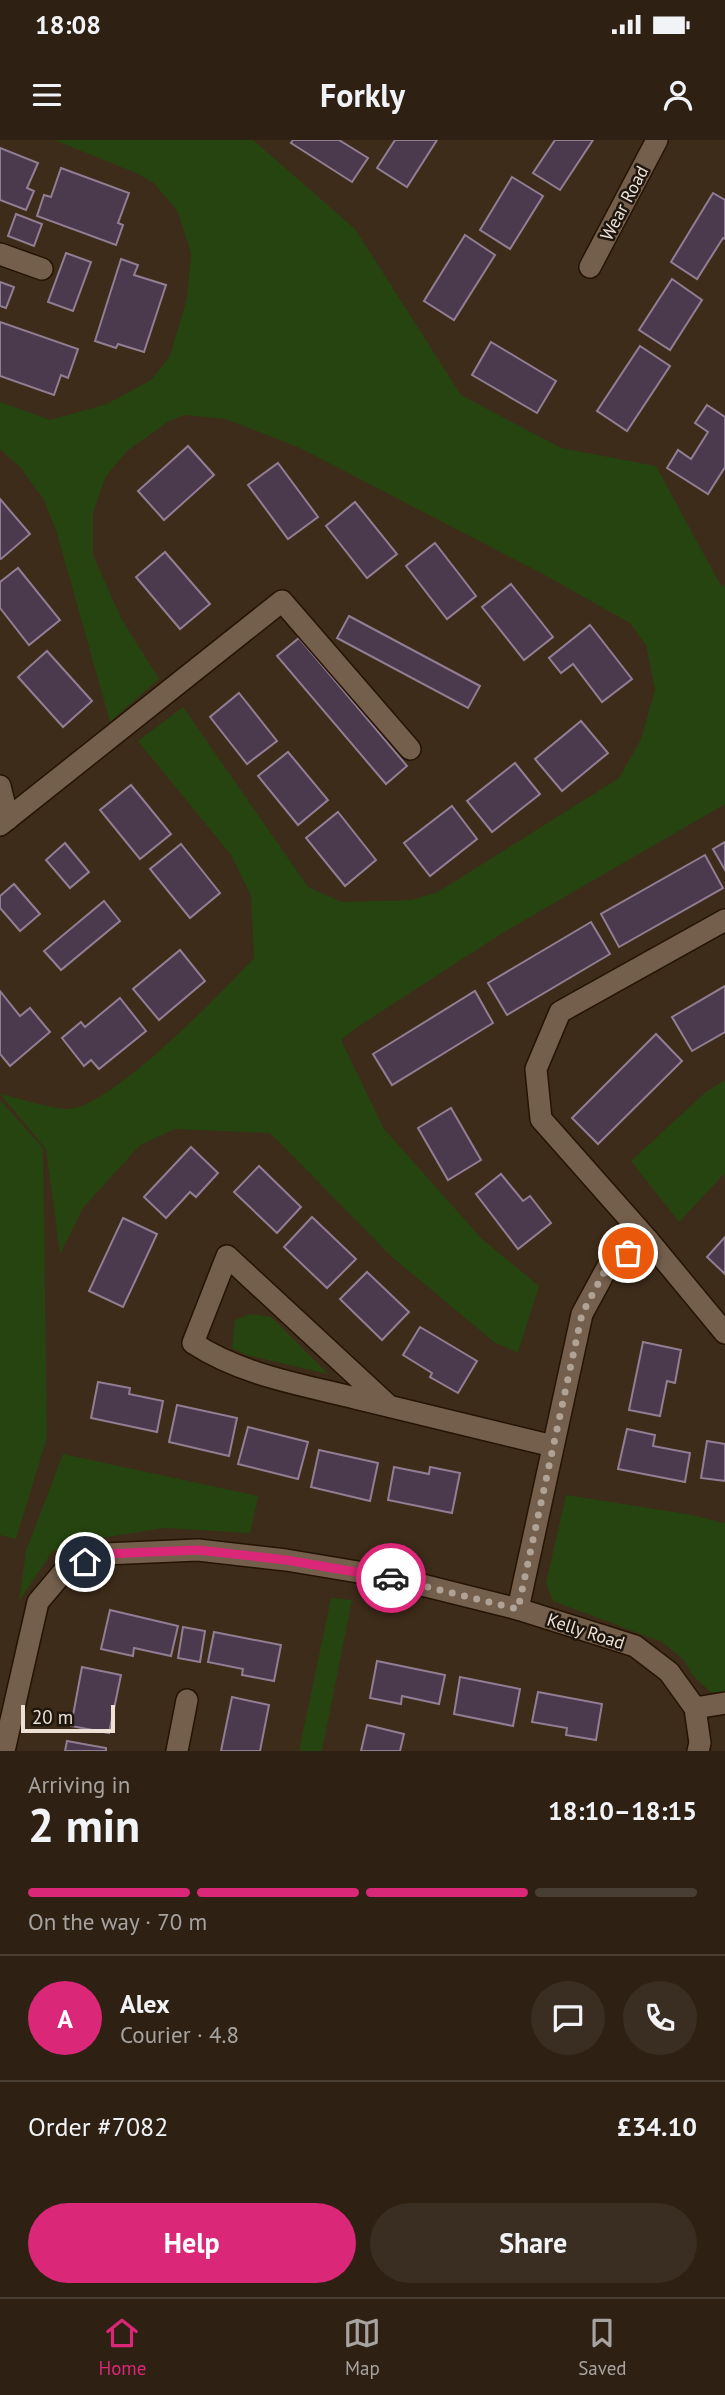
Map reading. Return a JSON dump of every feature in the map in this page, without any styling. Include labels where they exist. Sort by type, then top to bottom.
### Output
[{"type":"street","name":"Wear Road","points":[[590,267],[657,140]]},
{"type":"street","points":[[0,254],[42,269]]},
{"type":"street","points":[[4,822],[282,600],[411,749]]},
{"type":"street","points":[[0,786],[4,822]]},
{"type":"street","points":[[725,920],[560,1012],[536,1069],[541,1119],[648,1240],[725,1333]]},
{"type":"street","points":[[518,1609],[582,1314],[608,1265],[648,1240]]},
{"type":"street","points":[[389,1406],[227,1256],[193,1343],[216,1358],[260,1375],[553,1446]]},
{"type":"street","name":"Kelly Road","points":[[4,1751],[38,1602],[65,1570],[104,1554],[198,1550],[286,1560],[394,1578],[518,1609],[635,1646],[669,1672],[695,1708],[700,1743],[698,1751]]},
{"type":"street","points":[[177,1751],[187,1700]]},
{"type":"street","points":[[695,1708],[725,1703]]},
{"type":"green space","points":[[54,140],[253,140],[355,229],[461,395],[561,448],[656,466],[720,584],[725,587],[725,804],[504,932],[341,1040],[384,1129],[482,1239],[539,1286],[518,1353],[494,1342],[391,1256],[270,1133],[175,1129],[140,1145],[83,1208],[60,1254],[46,1149],[0,1094],[61,1109],[87,1103],[111,1089],[166,1046],[254,958],[251,896],[231,855],[138,741],[183,707],[308,887],[341,902],[411,900],[438,892],[619,778],[641,739],[655,690],[646,645],[630,623],[541,573],[300,448],[226,419],[184,415],[169,421],[127,451],[106,476],[93,513],[93,555],[121,618],[159,679],[110,722],[57,533],[44,500],[20,467],[0,449],[0,402],[50,420],[107,404],[151,380],[170,356],[187,298],[191,253],[178,212],[154,183]]},
{"type":"green space","points":[[725,1080],[725,1173],[679,1222],[631,1161],[706,1092]]},
{"type":"green space","points":[[0,1100],[43,1148],[47,1437],[16,1539],[0,1535]]},
{"type":"green space","points":[[250,1314],[271,1317],[328,1374],[247,1355],[232,1348],[235,1320]]},
{"type":"green space","points":[[63,1454],[258,1496],[250,1533],[164,1528],[88,1540],[52,1552],[19,1601],[26,1551]]},
{"type":"green space","points":[[566,1495],[687,1514],[725,1523],[725,1692],[711,1692],[694,1677],[683,1659],[662,1642],[553,1601],[546,1583]]},
{"type":"green space","points":[[331,1598],[352,1600],[322,1751],[299,1751]]},
{"type":"building","points":[[293,140],[339,140],[368,158],[352,182],[291,143]]},
{"type":"building","points":[[395,140],[437,140],[407,187],[377,168]]},
{"type":"building","points":[[555,140],[593,140],[560,190],[533,173]]},
{"type":"building","points":[[0,148],[38,163],[27,188],[34,191],[26,210],[0,200]]},
{"type":"building","points":[[61,168],[129,193],[118,223],[123,225],[116,245],[37,216],[44,195],[51,197]]},
{"type":"building","points":[[512,177],[543,196],[510,249],[480,230]]},
{"type":"building","points":[[713,193],[725,200],[725,239],[723,238],[697,279],[671,262]]},
{"type":"building","points":[[16,214],[42,224],[34,246],[8,236]]},
{"type":"building","points":[[465,235],[495,255],[454,320],[424,301]]},
{"type":"building","points":[[66,253],[91,262],[73,311],[48,302]]},
{"type":"building","points":[[121,259],[138,265],[134,275],[166,285],[144,352],[118,344],[116,348],[95,341]]},
{"type":"building","points":[[672,279],[702,300],[670,350],[639,330]]},
{"type":"building","points":[[0,282],[14,287],[6,308],[0,306]]},
{"type":"building","points":[[0,322],[78,349],[68,378],[61,375],[54,395],[0,376]]},
{"type":"building","points":[[491,342],[556,381],[537,413],[472,375]]},
{"type":"building","points":[[640,346],[670,366],[627,431],[597,411]]},
{"type":"building","points":[[707,405],[725,417],[725,467],[708,494],[667,468],[678,450],[691,459],[708,432],[695,423]]},
{"type":"building","points":[[188,446],[214,475],[164,520],[138,491]]},
{"type":"building","points":[[278,463],[318,517],[288,539],[248,485]]},
{"type":"building","points":[[0,499],[30,534],[1,559],[0,558]]},
{"type":"building","points":[[355,502],[397,554],[367,578],[326,526]]},
{"type":"building","points":[[435,543],[476,596],[447,619],[406,566]]},
{"type":"building","points":[[165,552],[210,604],[180,629],[136,577]]},
{"type":"building","points":[[18,568],[60,620],[29,645],[0,608],[0,582]]},
{"type":"building","points":[[511,584],[553,637],[524,660],[482,607]]},
{"type":"building","points":[[349,616],[480,686],[468,708],[337,638]]},
{"type":"building","points":[[590,625],[632,679],[602,702],[573,664],[561,673],[549,658]]},
{"type":"building","points":[[299,638],[407,766],[386,784],[277,656]]},
{"type":"building","points":[[47,651],[92,701],[63,727],[18,677]]},
{"type":"building","points":[[239,693],[277,741],[247,764],[210,717]]},
{"type":"building","points":[[581,721],[608,753],[562,791],[535,759]]},
{"type":"building","points":[[288,752],[328,800],[298,825],[258,776]]},
{"type":"building","points":[[515,763],[540,794],[492,832],[467,801]]},
{"type":"building","points":[[131,785],[171,834],[140,859],[100,810]]},
{"type":"building","points":[[452,806],[477,839],[430,876],[404,843]]},
{"type":"building","points":[[338,812],[376,860],[345,886],[306,838]]},
{"type":"building","points":[[725,842],[725,870],[713,849]]},
{"type":"building","points":[[65,843],[89,872],[70,888],[46,860]]},
{"type":"building","points":[[181,844],[220,893],[190,918],[150,869]]},
{"type":"building","points":[[705,855],[723,888],[619,947],[601,914]]},
{"type":"building","points":[[14,884],[40,914],[20,931],[0,908],[0,896]]},
{"type":"building","points":[[104,901],[120,921],[61,970],[44,951]]},
{"type":"building","points":[[591,922],[610,954],[507,1015],[488,983]]},
{"type":"building","points":[[180,950],[205,981],[159,1020],[133,989]]},
{"type":"building","points":[[725,986],[725,1032],[692,1051],[672,1017]]},
{"type":"building","points":[[0,991],[20,1016],[30,1008],[50,1032],[10,1066],[0,1054]]},
{"type":"building","points":[[475,991],[493,1023],[392,1085],[373,1054]]},
{"type":"building","points":[[120,998],[146,1031],[99,1069],[91,1060],[84,1066],[62,1038],[81,1022],[85,1027]]},
{"type":"building","points":[[656,1034],[682,1061],[598,1144],[572,1118]]},
{"type":"building","points":[[451,1108],[481,1160],[448,1180],[418,1128]]},
{"type":"building","points":[[191,1147],[218,1173],[196,1197],[190,1192],[166,1218],[144,1197]]},
{"type":"building","points":[[259,1166],[301,1207],[277,1233],[234,1192]]},
{"type":"building","points":[[501,1174],[523,1201],[530,1196],[551,1223],[518,1249],[476,1194]]},
{"type":"building","points":[[312,1217],[356,1259],[327,1288],[284,1247]]},
{"type":"building","points":[[123,1218],[157,1234],[123,1307],[89,1291]]},
{"type":"building","points":[[725,1237],[725,1274],[707,1257]]},
{"type":"building","points":[[367,1272],[409,1312],[382,1340],[340,1299]]},
{"type":"building","points":[[420,1327],[477,1361],[458,1393],[430,1377],[432,1373],[403,1355]]},
{"type":"building","points":[[643,1342],[681,1350],[675,1383],[667,1381],[660,1416],[629,1410]]},
{"type":"building","points":[[98,1382],[130,1388],[129,1394],[163,1401],[157,1432],[91,1418]]},
{"type":"building","points":[[177,1405],[237,1418],[229,1456],[169,1442]]},
{"type":"building","points":[[248,1427],[308,1442],[298,1479],[238,1464]]},
{"type":"building","points":[[627,1429],[655,1435],[653,1446],[690,1453],[685,1482],[618,1469]]},
{"type":"building","points":[[707,1441],[725,1444],[725,1481],[701,1478]]},
{"type":"building","points":[[319,1450],[378,1463],[370,1501],[311,1487]]},
{"type":"building","points":[[394,1467],[429,1474],[430,1467],[460,1473],[452,1513],[388,1500]]},
{"type":"building","points":[[110,1610],[178,1626],[171,1656],[134,1648],[133,1656],[101,1649]]},
{"type":"building","points":[[183,1627],[205,1631],[200,1662],[178,1658]]},
{"type":"building","points":[[214,1632],[281,1645],[274,1681],[242,1675],[243,1669],[208,1662]]},
{"type":"building","points":[[377,1661],[445,1675],[439,1704],[402,1696],[401,1704],[370,1698]]},
{"type":"building","points":[[82,1667],[121,1675],[109,1733],[71,1726]]},
{"type":"building","points":[[460,1677],[520,1689],[513,1726],[454,1714]]},
{"type":"building","points":[[538,1692],[602,1704],[596,1740],[566,1735],[567,1728],[532,1722]]},
{"type":"building","points":[[232,1697],[269,1705],[260,1751],[221,1751]]},
{"type":"building","points":[[367,1725],[404,1734],[400,1751],[361,1751]]},
{"type":"building","points":[[67,1741],[106,1748],[106,1751],[65,1751]]},
{"type":"way so far","points":[[391,1578],[518,1609],[582,1314],[608,1265],[628,1253]]},
{"type":"route","points":[[85,1562],[104,1554],[198,1550],[286,1560],[391,1578]]}]
